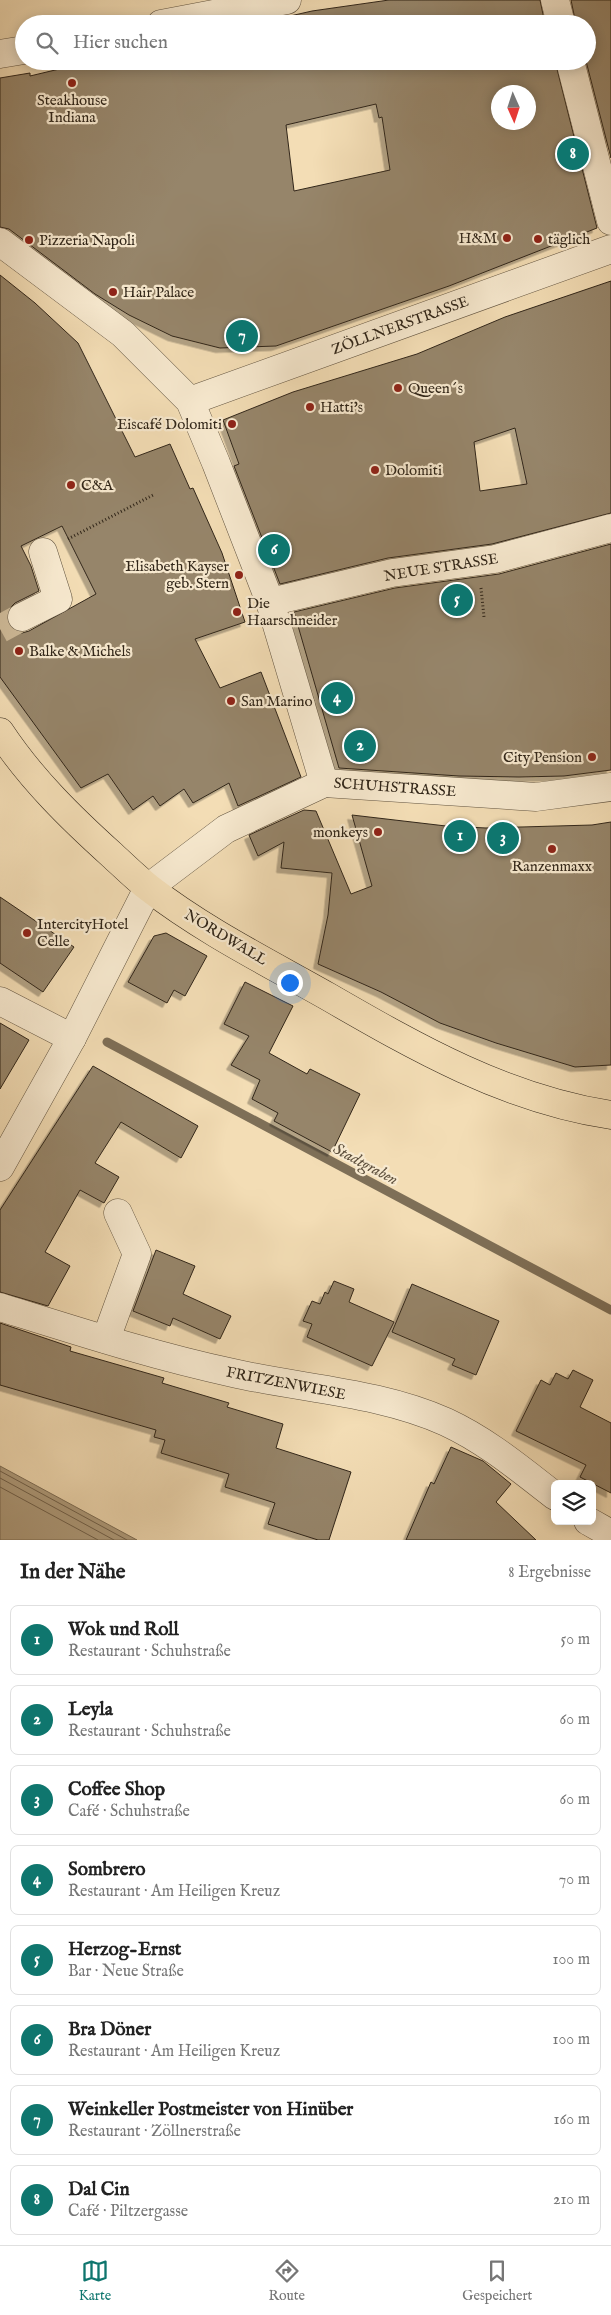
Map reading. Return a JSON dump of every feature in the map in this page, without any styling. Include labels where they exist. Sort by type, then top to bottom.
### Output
[{"type":"main road","name":"NORDWALL","points":[[0,732],[34,777],[74,821],[148,888],[205,926],[429,1054],[524,1095],[585,1111],[611,1115]]},
{"type":"street","points":[[208,15],[287,0]]},
{"type":"street","points":[[555,0],[559,15]]},
{"type":"street","points":[[0,54],[15,52]]},
{"type":"street","points":[[572,70],[611,221]]},
{"type":"street","points":[[0,242],[123,334],[190,401],[270,602],[324,783]]},
{"type":"street","name":"ZÖLLNERSTRASSE","points":[[190,401],[611,249]]},
{"type":"street","name":"NEUE STRASSE","points":[[270,602],[392,573],[495,559],[611,528]]},
{"type":"street","points":[[22,617],[58,599],[43,552]]},
{"type":"street","name":"SCHUHSTRASSE","points":[[148,888],[226,829],[324,783],[536,797],[611,786]]},
{"type":"street","points":[[0,1167],[72,1038],[148,888]]},
{"type":"street","points":[[0,1001],[72,1038]]},
{"type":"street","points":[[106,1339],[137,1254],[118,1213]]},
{"type":"street","name":"FRITZENWIESE","points":[[0,1307],[232,1374],[393,1404],[436,1419],[491,1446],[551,1493]]},
{"type":"street","points":[[595,1525],[611,1534]]},
{"type":"path","points":[[43,552],[155,494]]},
{"type":"water","points":[[0,1466],[137,1540],[0,1540]]},
{"type":"building","points":[[389,0],[540,0],[543,15],[294,15]]},
{"type":"building","points":[[571,0],[611,0],[611,158],[588,70],[596,70],[596,15],[574,15]]},
{"type":"building","points":[[55,70],[557,70],[597,228],[449,286],[276,346],[220,348],[172,336],[129,315],[95,294],[9,229],[0,227],[0,78],[30,73],[30,76]],"holes":[[[376,104],[379,118],[382,117],[390,170],[294,191],[286,125]]]},
{"type":"building","points":[[0,275],[35,303],[78,343],[135,457],[170,444],[190,489],[193,488],[222,553],[245,622],[195,639],[220,688],[261,672],[301,777],[238,806],[229,783],[193,803],[184,789],[160,806],[153,796],[133,810],[108,774],[81,788],[0,677]],"holes":[[[62,526],[96,594],[29,631],[22,633],[14,630],[8,624],[6,617],[9,609],[15,603],[39,591],[31,566],[21,546]]]},
{"type":"building","points":[[611,281],[611,513],[492,544],[388,558],[280,584],[234,466],[239,464],[223,420],[293,392],[417,354],[505,317]],"holes":[[[515,428],[527,484],[480,491],[474,442]]]},
{"type":"building","points":[[611,544],[611,770],[564,776],[519,777],[459,776],[339,768],[294,612],[395,588],[499,574]]},
{"type":"building","points":[[304,810],[316,811],[351,894],[372,886],[352,815],[446,826],[486,828],[592,825],[611,822],[611,1065],[575,1067],[496,1043],[440,1023],[381,992],[318,964],[328,915],[332,873],[281,868],[284,842],[258,856],[249,835]]},
{"type":"building","name":"IntercityHotel Celle","points":[[0,897],[74,947],[43,992],[0,963]]},
{"type":"building","points":[[166,933],[207,956],[185,996],[174,990],[167,1003],[128,982],[154,936]]},
{"type":"building","points":[[245,982],[293,1006],[269,1053],[307,1074],[310,1069],[360,1094],[332,1152],[274,1121],[278,1113],[252,1099],[260,1080],[231,1065],[249,1036],[224,1024]]},
{"type":"building","points":[[0,1023],[29,1040],[0,1089]]},
{"type":"building","points":[[93,1066],[198,1126],[181,1158],[121,1122],[95,1163],[119,1177],[104,1203],[80,1190],[45,1252],[70,1266],[48,1306],[0,1292],[0,1210]]},
{"type":"building","points":[[156,1250],[195,1266],[183,1294],[231,1316],[220,1339],[173,1318],[170,1326],[133,1311]]},
{"type":"building","points":[[334,1281],[354,1289],[349,1302],[394,1322],[372,1366],[307,1337],[312,1324],[303,1321],[312,1301],[320,1304],[325,1292],[328,1294]]},
{"type":"building","points":[[412,1284],[499,1321],[476,1375],[452,1365],[455,1359],[392,1332]]},
{"type":"building","points":[[0,1323],[71,1347],[70,1351],[164,1378],[162,1383],[229,1403],[227,1407],[283,1424],[276,1448],[351,1472],[329,1540],[318,1540],[268,1524],[275,1503],[225,1487],[229,1474],[161,1453],[165,1440],[154,1437],[156,1430],[0,1385]]},
{"type":"building","points":[[573,1370],[593,1380],[580,1407],[611,1423],[611,1493],[596,1485],[596,1480],[586,1480],[580,1477],[586,1465],[516,1431],[541,1380],[550,1385],[556,1373],[568,1379]]},
{"type":"building","points":[[451,1447],[483,1461],[511,1484],[496,1502],[536,1540],[406,1540],[431,1482],[434,1484]]},
{"type":"waterway","name":"Stadtgraben","points":[[107,1042],[611,1310]]},
{"type":"tunnel","points":[[0,629],[22,617]]},
{"type":"place","name":"Steakhouse Indiana","points":[[72,83]]},
{"type":"place","name":"Dal Cin","points":[[573,154]]},
{"type":"place","name":"H&M","points":[[507,238]]},
{"type":"place","name":"täglich","points":[[538,239]]},
{"type":"place","name":"Pizzeria Napoli","points":[[29,240]]},
{"type":"place","name":"Hair Palace","points":[[113,292]]},
{"type":"place","name":"Weinkeller Postmeister von Hinüber","points":[[242,336]]},
{"type":"place","name":"Queen´s","points":[[398,388]]},
{"type":"place","name":"Hatti's","points":[[310,407]]},
{"type":"place","name":"Eiscafé Dolomiti","points":[[232,424]]},
{"type":"place","name":"Dolomiti","points":[[375,470]]},
{"type":"place","name":"C&A","points":[[71,485]]},
{"type":"place","name":"Bra Döner","points":[[274,550]]},
{"type":"place","name":"Elisabeth Kayser geb. Stern","points":[[239,575]]},
{"type":"place","name":"Herzog-Ernst","points":[[457,600]]},
{"type":"place","name":"Die Haarschneider","points":[[237,612]]},
{"type":"place","name":"Balke & Michels","points":[[19,651]]},
{"type":"place","name":"Sombrero","points":[[337,698]]},
{"type":"place","name":"San Marino","points":[[231,701]]},
{"type":"place","name":"Leyla","points":[[360,746]]},
{"type":"place","name":"City Pension","points":[[592,757]]},
{"type":"place","name":"monkeys","points":[[378,832]]},
{"type":"place","name":"Wok und Roll","points":[[460,836]]},
{"type":"place","name":"Coffee Shop","points":[[503,838]]},
{"type":"place","name":"Ranzenmaxx","points":[[552,849]]},
{"type":"place","name":"IntercityHotel Celle","points":[[27,933]]}]
